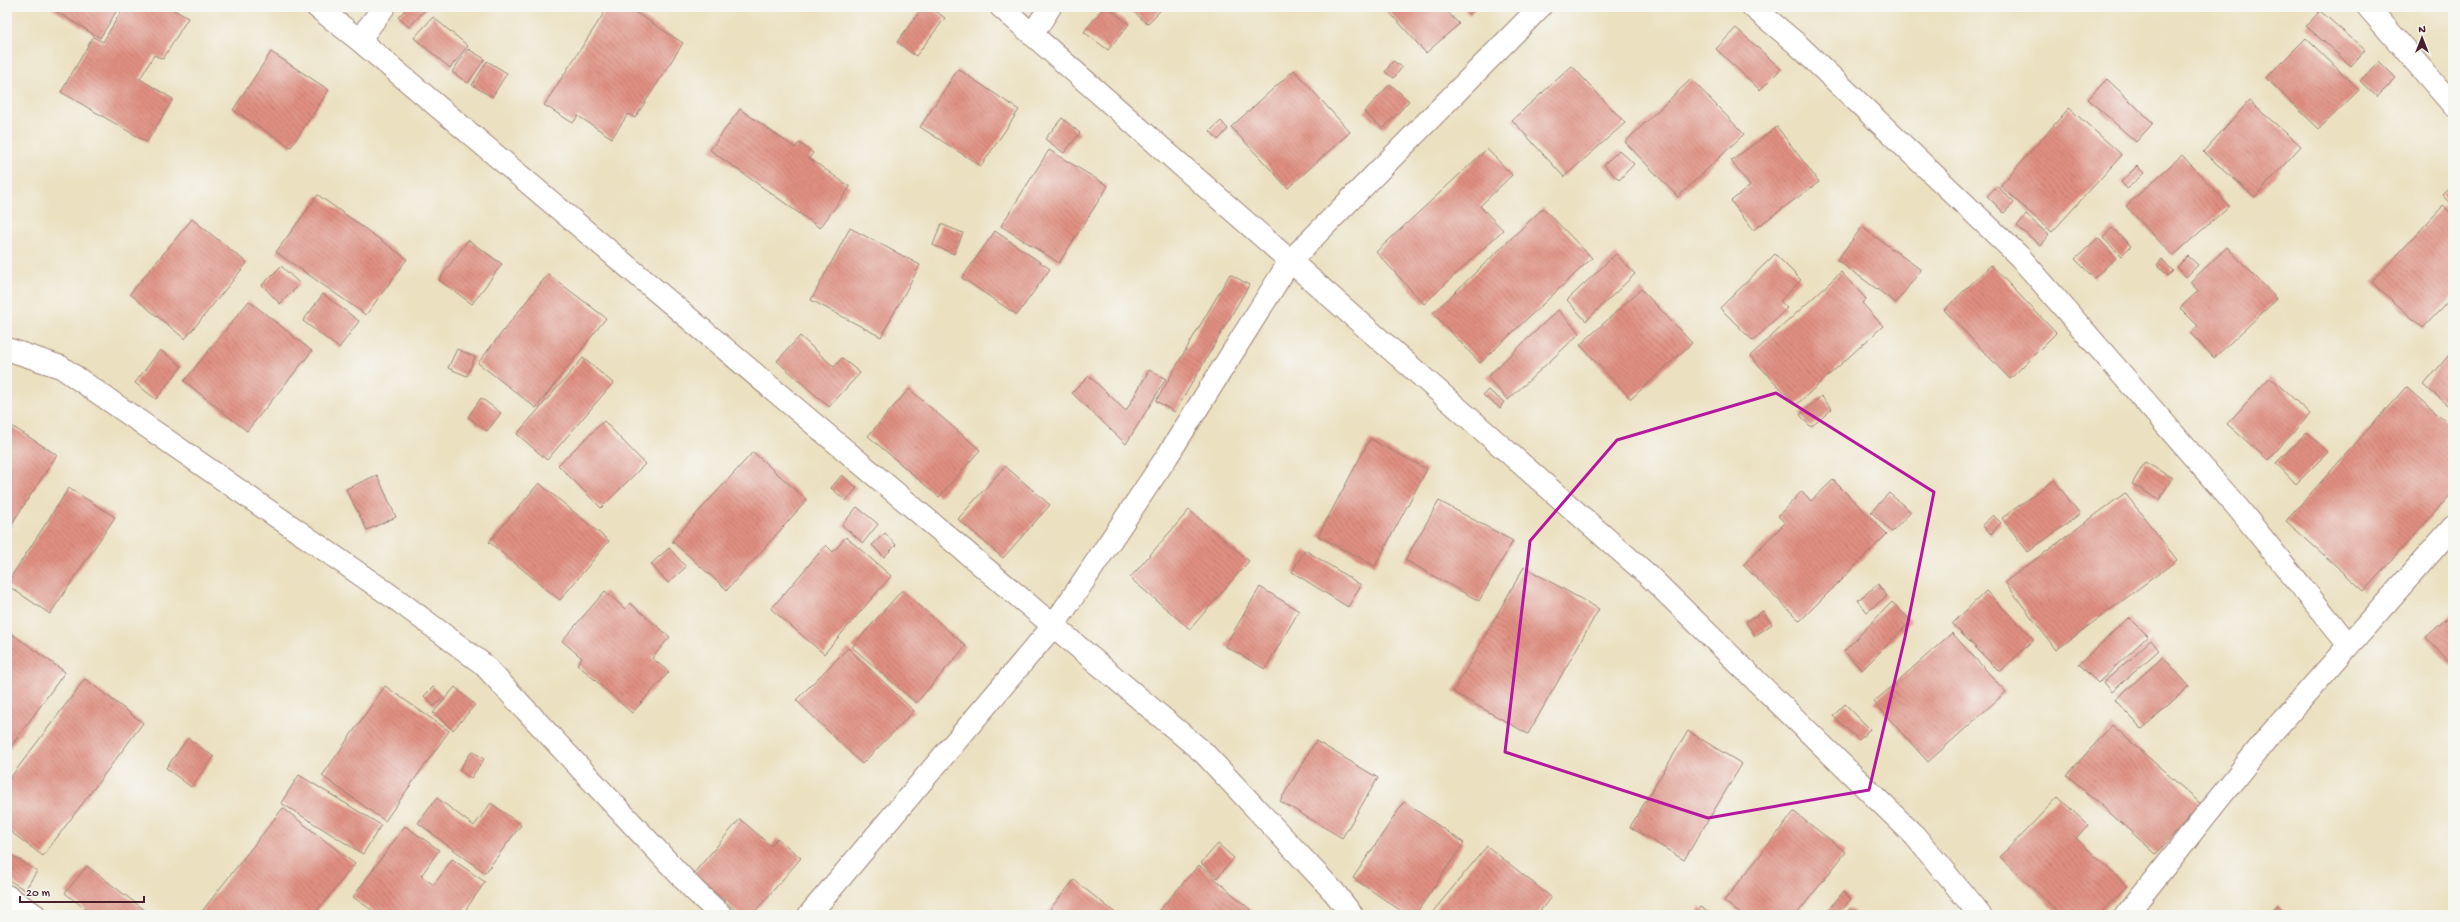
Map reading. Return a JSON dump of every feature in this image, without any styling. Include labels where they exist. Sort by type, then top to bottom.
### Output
[{"type":"street","points":[[317,7],[359,40],[1204,753],[1334,892],[1352,915]]},
{"type":"street","points":[[359,40],[384,7]]},
{"type":"street","points":[[1001,7],[1649,576],[1915,836],[1980,915]]},
{"type":"street","points":[[1032,35],[1050,7]]},
{"type":"street","points":[[809,915],[1054,625],[1168,455],[1290,261],[1540,7]]},
{"type":"street","points":[[1753,7],[1797,44],[2019,256],[2238,508],[2348,644]]},
{"type":"street","points":[[2368,7],[2453,105]]},
{"type":"street","points":[[7,349],[61,367],[400,602],[483,664],[694,890],[721,915]]},
{"type":"street","points":[[2126,915],[2268,737],[2348,644],[2453,527]]},
{"type":"street","points":[[7,896],[35,915]]},
{"type":"highlighted area","points":[[1776,393],[1934,492],[1905,637],[1869,790],[1708,818],[1505,752],[1530,541],[1617,440]]},
{"type":"building","points":[[54,7],[119,7],[100,38],[52,9]]},
{"type":"building","points":[[124,7],[169,7],[188,18],[163,59],[154,55],[140,79],[173,99],[147,142],[61,92],[93,37],[103,42]]},
{"type":"building","points":[[408,7],[428,7],[409,27],[398,17]]},
{"type":"building","points":[[608,7],[627,7],[683,43],[635,118],[628,114],[612,138],[578,116],[573,123],[544,105]]},
{"type":"building","points":[[923,7],[930,7],[945,18],[916,56],[897,42]]},
{"type":"building","points":[[1104,7],[1107,7],[1129,24],[1108,50],[1084,32]]},
{"type":"building","points":[[1129,7],[1164,7],[1147,24]]},
{"type":"building","points":[[1385,7],[1443,7],[1459,24],[1426,53]]},
{"type":"building","points":[[1462,7],[1477,7],[1469,15]]},
{"type":"building","points":[[2320,11],[2365,50],[2351,66],[2306,26]]},
{"type":"building","points":[[433,17],[468,46],[450,68],[414,38]]},
{"type":"building","points":[[1736,28],[1781,69],[1760,90],[1716,49]]},
{"type":"building","points":[[2306,38],[2359,90],[2319,129],[2266,78]]},
{"type":"building","points":[[468,49],[485,59],[468,83],[452,72]]},
{"type":"building","points":[[271,52],[329,90],[291,147],[233,110]]},
{"type":"building","points":[[487,61],[507,73],[492,97],[472,85]]},
{"type":"building","points":[[1393,61],[1402,67],[1394,78],[1385,72]]},
{"type":"building","points":[[2379,61],[2396,78],[2377,97],[2360,81]]},
{"type":"building","points":[[1572,66],[1625,123],[1564,177],[1512,120]]},
{"type":"building","points":[[958,69],[1019,110],[981,166],[920,127]]},
{"type":"building","points":[[1294,70],[1350,132],[1288,188],[1231,127]]},
{"type":"building","points":[[1691,79],[1744,134],[1678,197],[1625,142]]},
{"type":"building","points":[[2107,79],[2153,123],[2136,142],[2088,99]]},
{"type":"building","points":[[1390,84],[1409,101],[1383,129],[1364,112]]},
{"type":"building","points":[[2249,101],[2301,146],[2255,197],[2203,152]]},
{"type":"building","points":[[2069,108],[2122,155],[2052,232],[2000,186]]},
{"type":"building","points":[[740,109],[795,148],[799,143],[813,153],[809,158],[850,187],[820,228],[710,150]]},
{"type":"building","points":[[1062,118],[1080,133],[1064,153],[1045,139]]},
{"type":"building","points":[[1221,121],[1228,129],[1218,140],[1210,131]]},
{"type":"building","points":[[1777,127],[1819,182],[1753,230],[1731,201],[1750,186],[1731,161]]},
{"type":"building","points":[[1487,149],[1512,175],[1480,206],[1503,230],[1424,304],[1376,252]]},
{"type":"building","points":[[1049,150],[1108,186],[1059,263],[1001,226]]},
{"type":"building","points":[[1619,150],[1634,164],[1619,180],[1604,165]]},
{"type":"building","points":[[2182,155],[2229,206],[2173,256],[2126,206]]},
{"type":"building","points":[[2137,166],[2144,173],[2127,189],[2121,182]]},
{"type":"building","points":[[1997,186],[2014,203],[2004,213],[1987,196]]},
{"type":"building","points":[[2451,186],[2453,188],[2453,206],[2442,195]]},
{"type":"building","points":[[318,195],[407,259],[366,315],[276,252]]},
{"type":"building","points":[[2443,206],[2453,215],[2453,296],[2423,328],[2372,282]]},
{"type":"building","points":[[1543,208],[1592,258],[1480,363],[1433,313]]},
{"type":"building","points":[[2026,215],[2049,235],[2041,246],[2017,226]]},
{"type":"building","points":[[192,219],[247,263],[185,339],[130,294]]},
{"type":"building","points":[[941,224],[963,233],[954,254],[933,245]]},
{"type":"building","points":[[1862,227],[1921,270],[1896,303],[1837,260]]},
{"type":"building","points":[[850,228],[920,265],[881,337],[811,300]]},
{"type":"building","points":[[2112,228],[2131,246],[2121,256],[2103,238]]},
{"type":"building","points":[[995,231],[1050,269],[1017,315],[962,278]]},
{"type":"building","points":[[2098,238],[2116,258],[2094,278],[2075,259]]},
{"type":"building","points":[[468,240],[502,264],[472,304],[439,280]]},
{"type":"building","points":[[2227,247],[2277,299],[2214,358],[2190,333],[2198,326],[2180,308],[2198,291],[2190,282]]},
{"type":"building","points":[[1616,254],[1635,274],[1586,321],[1567,300]]},
{"type":"building","points":[[1775,254],[1801,280],[1780,301],[1787,308],[1753,341],[1720,308]]},
{"type":"building","points":[[2188,256],[2198,265],[2186,277],[2177,267]]},
{"type":"building","points":[[2162,259],[2173,271],[2168,276],[2157,265]]},
{"type":"building","points":[[1991,265],[2056,333],[2010,379],[1944,310]]},
{"type":"building","points":[[281,266],[300,284],[280,304],[262,285]]},
{"type":"building","points":[[1841,272],[1866,299],[1862,303],[1883,326],[1796,405],[1750,356]]},
{"type":"building","points":[[548,274],[606,318],[536,408],[478,363]]},
{"type":"building","points":[[1230,274],[1249,285],[1175,412],[1156,401]]},
{"type":"building","points":[[1641,289],[1692,343],[1631,399],[1580,345]]},
{"type":"building","points":[[323,294],[359,321],[339,348],[303,321]]},
{"type":"building","points":[[249,301],[312,351],[247,431],[184,381]]},
{"type":"building","points":[[1558,310],[1580,333],[1508,400],[1487,377]]},
{"type":"building","points":[[800,336],[834,367],[842,358],[860,373],[829,407],[777,361]]},
{"type":"building","points":[[457,349],[475,357],[467,376],[448,368]]},
{"type":"building","points":[[160,350],[182,366],[156,399],[135,383]]},
{"type":"building","points":[[2453,350],[2453,409],[2424,385]]},
{"type":"building","points":[[583,358],[613,383],[547,460],[517,434]]},
{"type":"building","points":[[1149,370],[1166,379],[1126,444],[1072,393],[1089,376],[1126,411]]},
{"type":"building","points":[[2270,377],[2310,414],[2268,460],[2227,424]]},
{"type":"building","points":[[2406,387],[2453,428],[2453,492],[2364,591],[2286,521]]},
{"type":"building","points":[[909,389],[980,450],[939,497],[868,436]]},
{"type":"building","points":[[1488,390],[1504,402],[1500,408],[1483,395]]},
{"type":"building","points":[[1821,396],[1832,409],[1811,427],[1800,415]]},
{"type":"building","points":[[481,398],[501,413],[487,431],[468,417]]},
{"type":"building","points":[[604,421],[645,464],[601,508],[558,465]]},
{"type":"building","points":[[7,423],[57,455],[7,531]]},
{"type":"building","points":[[2307,432],[2328,452],[2296,484],[2276,463]]},
{"type":"building","points":[[1370,439],[1427,469],[1375,566],[1318,536]]},
{"type":"building","points":[[753,452],[807,500],[727,590],[672,541]]},
{"type":"building","points":[[2145,462],[2172,478],[2159,500],[2132,484]]},
{"type":"building","points":[[1005,466],[1050,505],[1003,558],[958,519]]},
{"type":"building","points":[[377,475],[396,517],[367,530],[346,489]]},
{"type":"building","points":[[842,475],[857,488],[846,501],[831,488]]},
{"type":"building","points":[[1833,480],[1887,534],[1800,621],[1743,565],[1785,523],[1778,516],[1802,491],[1811,501]]},
{"type":"building","points":[[2054,480],[2080,514],[2028,552],[2002,518]]},
{"type":"building","points":[[539,483],[609,541],[560,600],[489,542]]},
{"type":"building","points":[[69,488],[115,517],[50,614],[7,585],[7,583]]},
{"type":"building","points":[[1889,493],[1911,512],[1892,532],[1871,512]]},
{"type":"building","points":[[2125,493],[2177,560],[2056,650],[2005,582]]},
{"type":"building","points":[[1439,501],[1513,541],[1479,601],[1405,560]]},
{"type":"building","points":[[857,507],[878,524],[863,543],[842,525]]},
{"type":"building","points":[[1189,510],[1249,561],[1190,629],[1130,578]]},
{"type":"building","points":[[1993,515],[2001,523],[1991,534],[1982,525]]},
{"type":"building","points":[[885,533],[896,545],[884,557],[872,545]]},
{"type":"building","points":[[846,537],[891,576],[824,654],[771,609],[826,545],[833,552]]},
{"type":"building","points":[[669,548],[686,567],[668,583],[651,564]]},
{"type":"building","points":[[1305,550],[1361,585],[1348,607],[1292,572]]},
{"type":"building","points":[[1524,567],[1599,609],[1528,734],[1453,692]]},
{"type":"building","points":[[1878,584],[1887,596],[1867,612],[1858,600]]},
{"type":"building","points":[[1260,587],[1299,611],[1265,669],[1225,646]]},
{"type":"building","points":[[902,590],[966,646],[916,703],[852,647]]},
{"type":"building","points":[[605,591],[625,609],[630,603],[670,637],[652,658],[669,672],[632,713],[577,664],[582,658],[562,641]]},
{"type":"building","points":[[1986,591],[2034,639],[2000,672],[1952,624]]},
{"type":"building","points":[[1892,602],[1911,621],[1862,670],[1844,651]]},
{"type":"building","points":[[1763,611],[1772,624],[1755,636],[1746,622]]},
{"type":"building","points":[[2453,613],[2453,668],[2426,637]]},
{"type":"building","points":[[2129,617],[2148,636],[2098,683],[2079,664]]},
{"type":"building","points":[[11,633],[65,672],[7,752],[7,639]]},
{"type":"building","points":[[1952,633],[2006,692],[1928,762],[1874,702]]},
{"type":"building","points":[[2151,640],[2159,650],[2112,692],[2104,682]]},
{"type":"building","points":[[848,648],[914,711],[862,764],[796,700]]},
{"type":"building","points":[[2163,657],[2189,686],[2142,729],[2115,700]]},
{"type":"building","points":[[85,679],[143,723],[43,856],[7,829],[7,782]]},
{"type":"building","points":[[385,686],[449,731],[385,821],[322,776]]},
{"type":"building","points":[[433,687],[444,697],[434,706],[424,696]]},
{"type":"building","points":[[455,687],[475,705],[453,730],[433,713]]},
{"type":"building","points":[[1845,704],[1870,729],[1859,740],[1833,716]]},
{"type":"building","points":[[2112,725],[2201,804],[2156,854],[2067,775]]},
{"type":"building","points":[[1688,731],[1742,764],[1684,860],[1630,827]]},
{"type":"building","points":[[188,738],[214,757],[191,787],[166,768]]},
{"type":"building","points":[[1316,741],[1378,778],[1342,838],[1280,801]]},
{"type":"building","points":[[472,751],[484,759],[471,778],[459,770]]},
{"type":"building","points":[[299,775],[381,825],[363,854],[281,803]]},
{"type":"building","points":[[2058,797],[2088,825],[2076,838],[2127,886],[2098,915],[2061,915],[2000,857]]},
{"type":"building","points":[[437,798],[474,826],[491,803],[521,825],[485,873],[418,823]]},
{"type":"building","points":[[1404,802],[1464,843],[1415,915],[1407,915],[1353,878]]},
{"type":"building","points":[[283,808],[355,864],[314,915],[199,915]]},
{"type":"building","points":[[1794,812],[1846,852],[1796,915],[1742,915],[1724,901]]},
{"type":"building","points":[[740,819],[771,846],[777,838],[801,858],[752,915],[741,915],[693,874]]},
{"type":"building","points":[[405,826],[439,850],[421,876],[434,885],[452,859],[485,882],[462,915],[379,915],[353,897]]},
{"type":"building","points":[[1218,844],[1234,858],[1217,878],[1201,863]]},
{"type":"building","points":[[1487,846],[1551,897],[1537,915],[1430,915]]},
{"type":"building","points":[[7,852],[37,871],[25,890],[7,879]]},
{"type":"building","points":[[1199,865],[1252,911],[1248,915],[1155,915]]},
{"type":"building","points":[[87,866],[146,911],[143,915],[93,915],[65,893]]},
{"type":"building","points":[[1074,880],[1118,915],[1045,915]]},
{"type":"building","points":[[1843,892],[1851,899],[1838,915],[1825,915]]},
{"type":"building","points":[[2278,905],[2287,915],[2267,915]]},
{"type":"building","points":[[1700,907],[1713,915],[1695,915]]},
{"type":"building","points":[[1850,908],[1859,915],[1844,915]]}]
